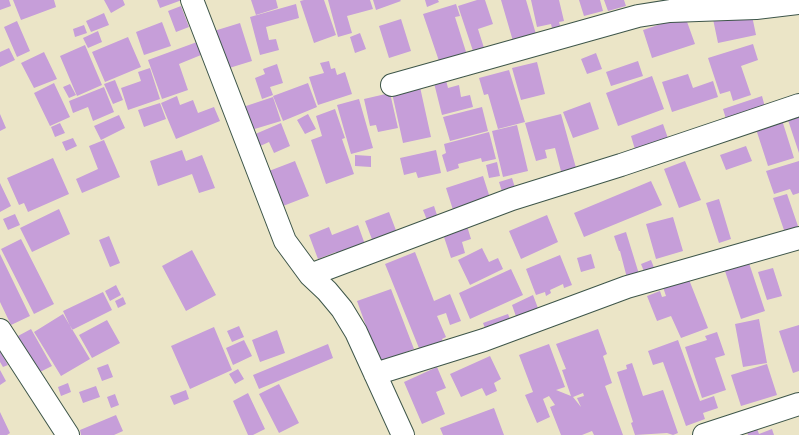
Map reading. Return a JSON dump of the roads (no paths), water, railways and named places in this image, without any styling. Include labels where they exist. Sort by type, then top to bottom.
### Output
[{"type":"street","points":[[192,0],[276,222],[285,241],[310,275],[327,291],[342,309],[356,332],[403,435]]},
{"type":"street","points":[[392,85],[638,16],[670,11],[756,8],[799,3]]},
{"type":"street","points":[[310,275],[512,199],[621,165],[799,105]]},
{"type":"street","points":[[375,374],[484,340],[627,287],[799,238]]},
{"type":"street","points":[[0,330],[68,435]]},
{"type":"street","points":[[704,435],[799,404]]}]
